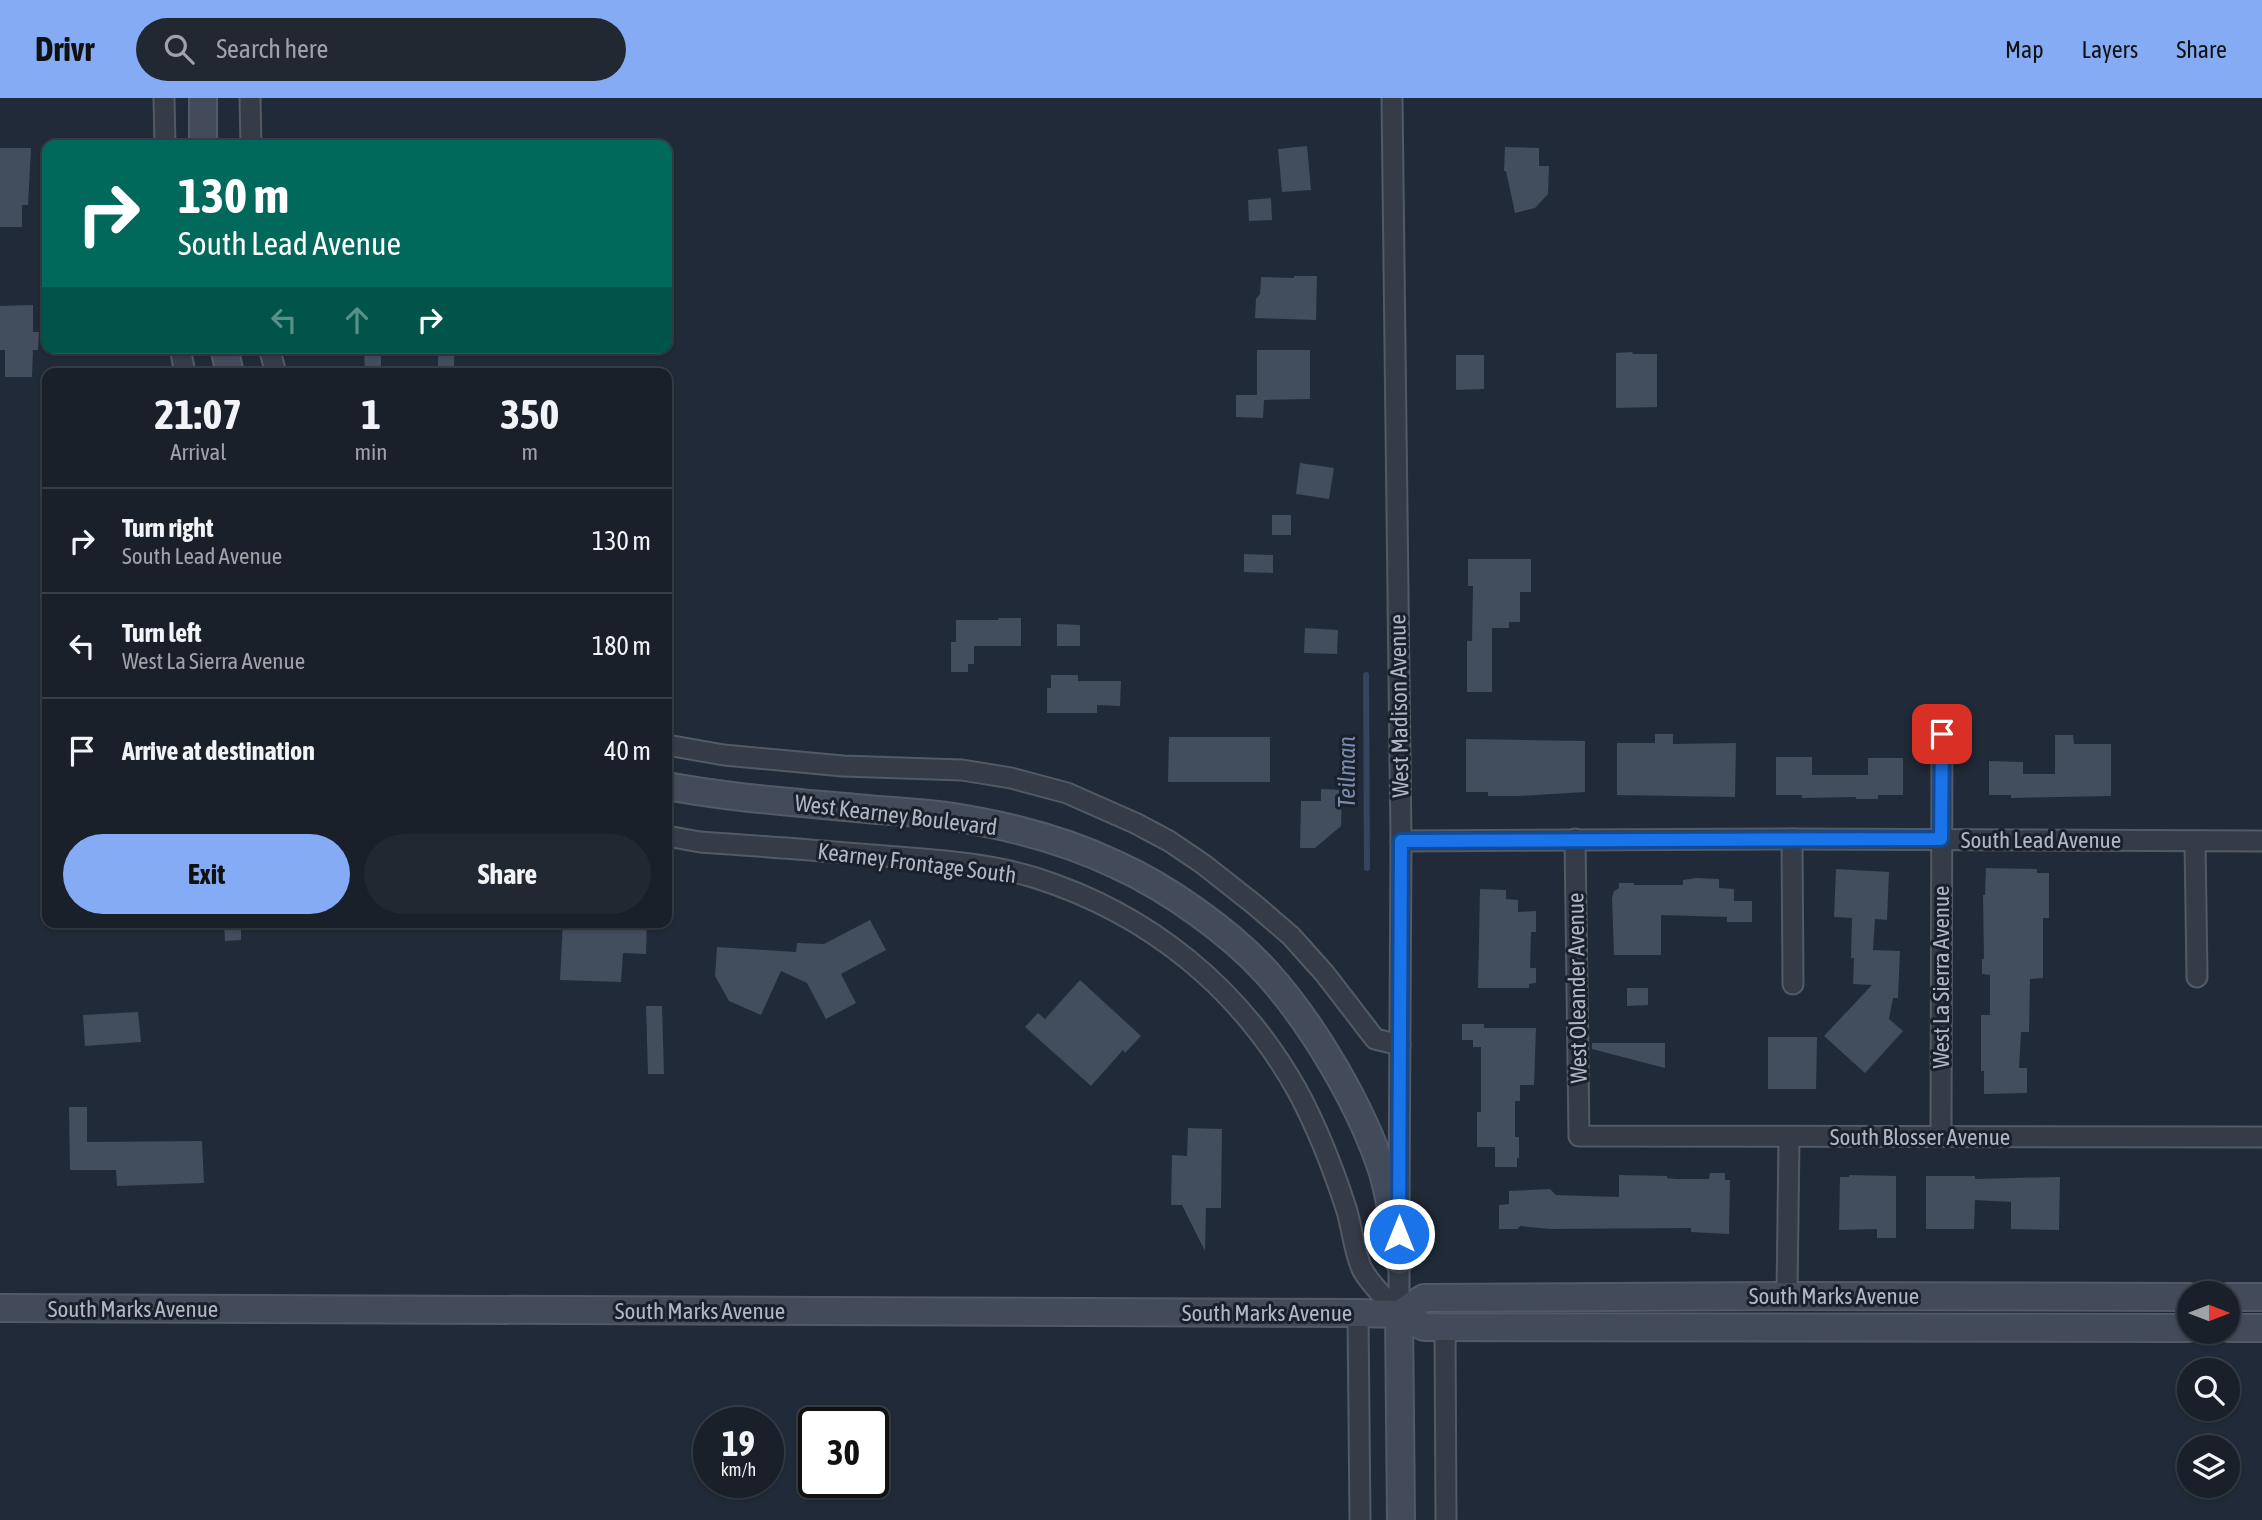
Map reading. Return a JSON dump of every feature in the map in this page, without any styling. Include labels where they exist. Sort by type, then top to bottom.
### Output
[{"type":"main road","points":[[203,98],[203,140]]},
{"type":"main road","name":"West Kearney Boulevard","points":[[672,787],[732,797],[969,819],[1049,839],[1118,865],[1175,898],[1205,918],[1266,972],[1327,1056],[1359,1115],[1382,1171],[1399,1261]]},
{"type":"main road","name":"South Marks Avenue","points":[[1399,1314],[1424,1298],[2177,1297]]},
{"type":"main road","points":[[2240,1297],[2262,1297]]},
{"type":"main road","name":"South Marks Avenue","points":[[0,1308],[1358,1313],[1399,1314],[1423,1327],[2177,1328]]},
{"type":"main road","points":[[1399,1314],[1401,1520]]},
{"type":"main road","points":[[2240,1328],[2262,1328]]},
{"type":"street","points":[[163,98],[165,140]]},
{"type":"street","points":[[250,98],[251,140]]},
{"type":"street","name":"West Madison Avenue","points":[[1392,98],[1401,841],[1399,1314]]},
{"type":"street","name":"West La Sierra Avenue","points":[[1941,1136],[1942,734]]},
{"type":"street","points":[[672,746],[724,755],[843,766],[962,770],[1011,778],[1067,793],[1135,823],[1169,841],[1203,864],[1291,936],[1325,974],[1375,1039],[1400,1045]]},
{"type":"street","name":"Kearney Frontage South","points":[[672,837],[700,842],[913,858],[982,866],[1035,878],[1111,907],[1152,933],[1188,959],[1221,989],[1250,1021],[1276,1058],[1314,1125],[1346,1208],[1362,1269],[1399,1314]]},
{"type":"street","points":[[1792,838],[1793,984]]},
{"type":"street","name":"South Lead Avenue","points":[[1401,841],[1792,838],[2262,841]]},
{"type":"street","name":"West Oleander Avenue","points":[[1575,839],[1579,1136]]},
{"type":"street","points":[[2195,841],[2197,977]]},
{"type":"street","name":"South Blosser Avenue","points":[[1579,1136],[2262,1138]]},
{"type":"street","points":[[1787,1296],[1788,1136]]},
{"type":"street","points":[[1358,1313],[1360,1520]]},
{"type":"street","points":[[1445,1327],[1446,1520]]},
{"type":"building","points":[[1307,146],[1311,190],[1282,192],[1278,149]]},
{"type":"building","points":[[1505,147],[1539,148],[1539,166],[1549,166],[1548,194],[1535,208],[1515,213],[1504,171]]},
{"type":"building","points":[[0,148],[31,148],[28,205],[22,205],[22,227],[0,227]]},
{"type":"building","points":[[1271,198],[1272,220],[1249,221],[1248,200]]},
{"type":"building","points":[[1317,276],[1316,320],[1255,318],[1261,277]]},
{"type":"building","points":[[33,305],[33,332],[39,332],[38,350],[33,350],[32,377],[5,377],[5,350],[0,350],[0,306]]},
{"type":"building","points":[[1257,350],[1310,350],[1310,399],[1264,400],[1263,418],[1236,417],[1236,395],[1257,395]]},
{"type":"building","points":[[1616,353],[1657,354],[1657,407],[1616,408]]},
{"type":"building","points":[[364,354],[381,354],[381,368],[365,368]]},
{"type":"building","points":[[438,355],[454,355],[454,368],[438,368]]},
{"type":"building","points":[[1456,355],[1484,355],[1484,389],[1456,390]]},
{"type":"building","points":[[1300,463],[1334,468],[1329,499],[1296,494]]},
{"type":"building","points":[[1272,515],[1291,515],[1291,535],[1272,535]]},
{"type":"building","points":[[1244,554],[1273,555],[1273,573],[1244,572]]},
{"type":"building","points":[[1468,559],[1531,559],[1531,592],[1520,592],[1520,622],[1509,622],[1509,628],[1492,628],[1492,692],[1467,692],[1467,641],[1472,641],[1473,586],[1468,586]]},
{"type":"building","points":[[1021,618],[1021,646],[974,646],[974,664],[968,664],[968,672],[951,672],[951,642],[956,642],[956,620]]},
{"type":"building","points":[[1057,624],[1080,625],[1080,646],[1057,646]]},
{"type":"building","points":[[1305,628],[1338,630],[1337,654],[1304,653]]},
{"type":"building","points":[[1051,675],[1078,675],[1078,681],[1121,681],[1120,706],[1097,705],[1097,713],[1047,713],[1047,688],[1051,688]]},
{"type":"building","points":[[1655,734],[1673,734],[1673,744],[1736,743],[1735,797],[1617,795],[1617,743],[1655,743]]},
{"type":"building","points":[[2055,735],[2073,735],[2074,744],[2111,744],[2111,796],[2011,798],[2011,795],[1989,795],[1989,761],[2023,762],[2023,774],[2055,774]]},
{"type":"building","points":[[1169,737],[1270,737],[1270,782],[1168,782]]},
{"type":"building","points":[[1466,739],[1585,741],[1585,792],[1488,796],[1488,792],[1466,792]]},
{"type":"building","points":[[1776,757],[1812,757],[1812,775],[1868,775],[1868,758],[1903,758],[1903,795],[1878,795],[1878,799],[1856,799],[1776,795]]},
{"type":"building","points":[[1321,789],[1342,790],[1341,826],[1315,848],[1300,848],[1301,801],[1321,801]]},
{"type":"building","points":[[1986,868],[2037,869],[2037,873],[2049,873],[2049,918],[2043,918],[2043,978],[2030,979],[2029,1032],[2021,1032],[2019,1068],[2027,1068],[2027,1093],[1984,1094],[1984,1071],[1981,1071],[1981,1015],[1990,1015],[1990,975],[1982,974]]},
{"type":"building","points":[[1836,869],[1889,872],[1887,920],[1875,919],[1873,950],[1900,951],[1898,998],[1893,998],[1889,1019],[1903,1031],[1865,1073],[1824,1036],[1872,985],[1853,984],[1852,918],[1834,917]]},
{"type":"building","points":[[1719,879],[1719,888],[1734,889],[1734,901],[1752,901],[1752,922],[1727,922],[1727,917],[1661,915],[1661,955],[1614,955],[1612,898],[1614,891],[1619,888],[1619,883],[1683,885],[1683,880]]},
{"type":"building","points":[[1480,889],[1506,890],[1506,899],[1518,900],[1518,912],[1536,911],[1536,932],[1531,932],[1530,968],[1536,968],[1536,983],[1529,984],[1529,988],[1478,988]]},
{"type":"building","points":[[870,920],[886,950],[841,974],[856,1003],[826,1019],[807,983],[781,971],[761,1015],[729,1001],[715,976],[717,947],[796,952],[797,943],[824,944]]},
{"type":"building","points":[[224,928],[241,928],[241,940],[225,941]]},
{"type":"building","points":[[563,928],[647,928],[646,954],[623,953],[621,982],[560,980]]},
{"type":"building","points":[[1080,980],[1141,1036],[1125,1053],[1123,1050],[1091,1086],[1025,1027],[1038,1013],[1045,1019]]},
{"type":"building","points":[[1627,988],[1648,988],[1648,1005],[1627,1006]]},
{"type":"building","points":[[646,1006],[662,1006],[664,1074],[648,1074]]},
{"type":"building","points":[[138,1012],[141,1042],[85,1046],[83,1015]]},
{"type":"building","points":[[1462,1024],[1484,1024],[1484,1028],[1536,1028],[1534,1085],[1520,1085],[1520,1101],[1515,1101],[1515,1137],[1519,1137],[1517,1167],[1495,1167],[1495,1147],[1477,1147],[1477,1112],[1481,1112],[1481,1047],[1473,1047],[1473,1040],[1462,1040]]},
{"type":"building","points":[[1768,1037],[1817,1037],[1816,1089],[1768,1089]]},
{"type":"building","points":[[1592,1043],[1665,1043],[1665,1068],[1592,1049]]},
{"type":"building","points":[[69,1107],[87,1107],[87,1142],[202,1141],[204,1183],[117,1186],[116,1170],[70,1170]]},
{"type":"building","points":[[1188,1128],[1222,1129],[1221,1208],[1206,1208],[1205,1251],[1182,1205],[1171,1205],[1172,1155],[1187,1156]]},
{"type":"building","points":[[1710,1173],[1725,1173],[1725,1180],[1730,1180],[1729,1234],[1691,1232],[1691,1228],[1550,1229],[1520,1226],[1517,1229],[1499,1229],[1499,1205],[1509,1204],[1509,1191],[1550,1189],[1556,1195],[1619,1197],[1619,1175],[1709,1179]]},
{"type":"building","points":[[1896,1176],[1896,1238],[1877,1238],[1877,1229],[1839,1230],[1840,1177]]},
{"type":"building","points":[[1926,1176],[1975,1176],[1975,1179],[2060,1177],[2059,1230],[2011,1229],[2011,1202],[1975,1200],[1974,1229],[1926,1229]]},
{"type":"waterway","name":"Teilman","points":[[1366,675],[1367,868]]},
{"type":"route","points":[[1399,1234],[1401,841],[1941,839],[1942,734]]}]
